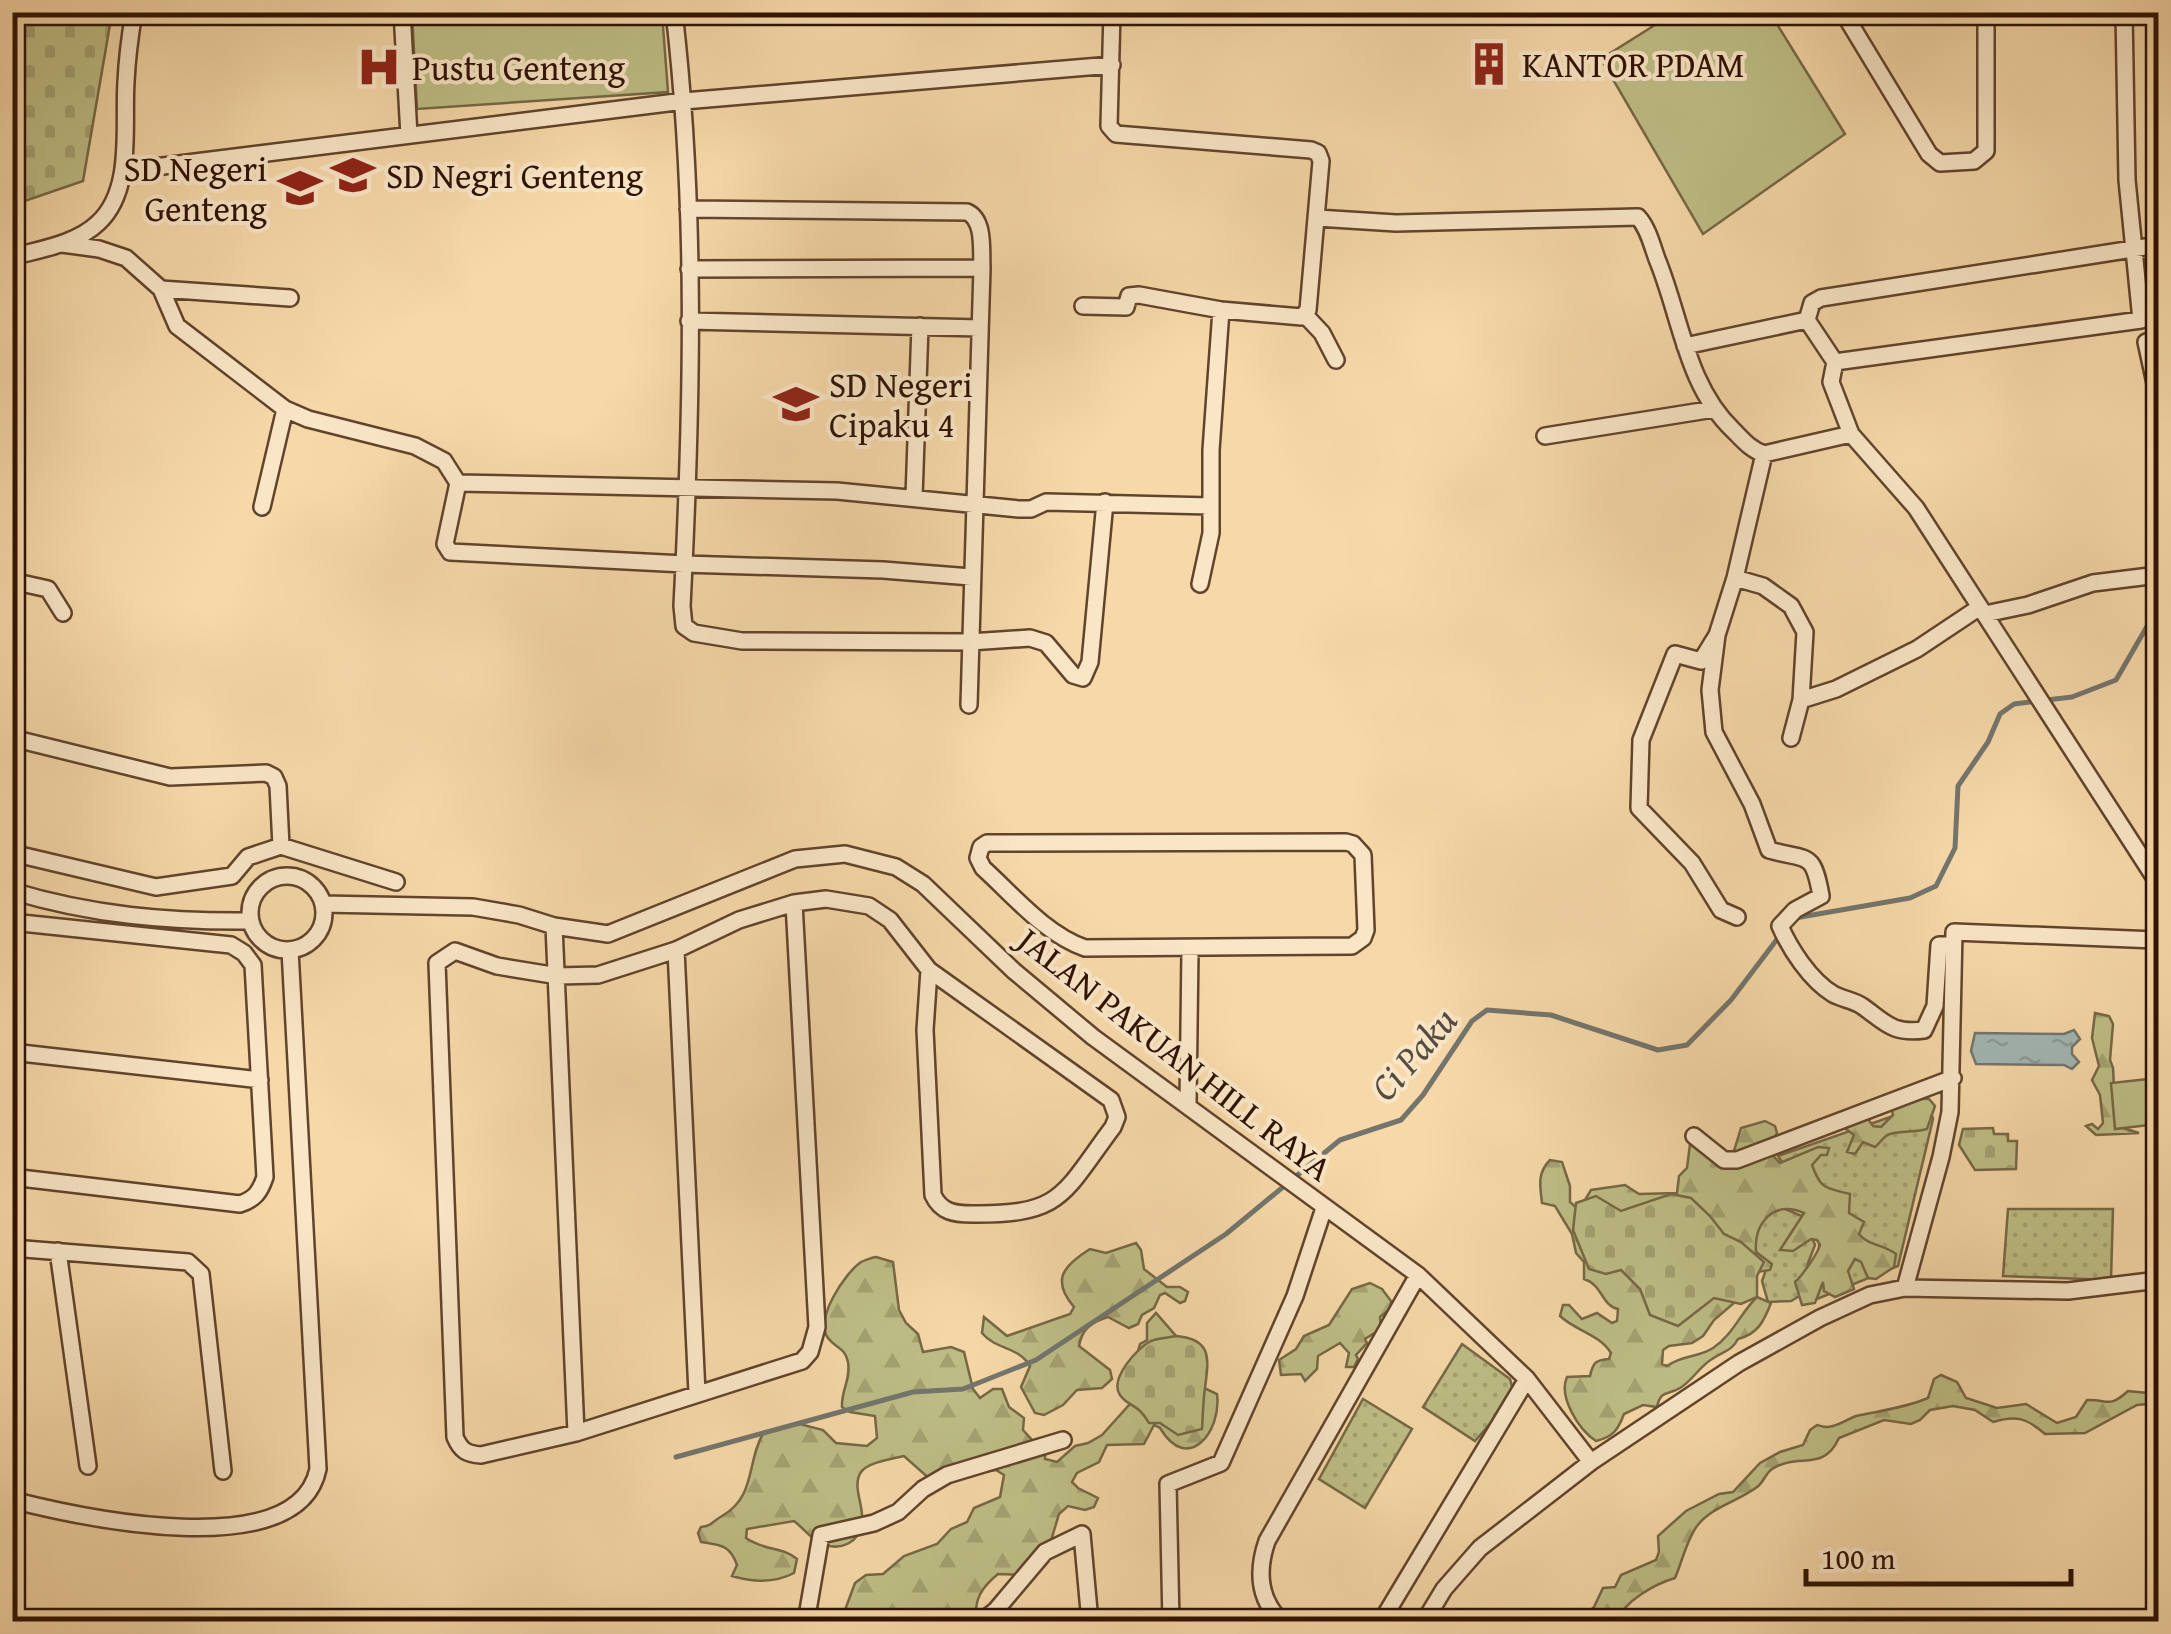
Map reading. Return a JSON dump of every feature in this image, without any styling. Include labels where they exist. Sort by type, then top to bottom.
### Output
[{"type":"street","points":[[12,257],[62,244],[98,224],[110,208],[123,171],[127,64],[134,12]]},
{"type":"street","points":[[402,12],[409,135]]},
{"type":"street","points":[[674,12],[684,101],[688,208],[684,626],[694,633],[742,641],[1039,640],[1054,649],[1078,678],[1087,675],[1105,502]]},
{"type":"street","points":[[1112,12],[1109,126],[1116,134],[1318,153],[1321,161],[1317,218],[1305,315],[1322,334],[1336,360]]},
{"type":"street","points":[[1844,12],[1929,154],[1940,163],[1974,161],[1986,151],[1986,12]]},
{"type":"street","points":[[1834,362],[2141,320],[2125,143],[2124,12]]},
{"type":"street","points":[[123,171],[684,101],[1112,65]]},
{"type":"street","points":[[688,208],[967,212],[979,222],[982,268],[968,705]]},
{"type":"street","points":[[1317,218],[1396,223],[1638,216],[1664,275],[1704,396],[1752,448],[1776,454],[1851,434]]},
{"type":"street","points":[[62,244],[99,249],[126,258],[161,289],[177,326],[285,409],[308,419],[415,446],[444,461],[458,483],[445,544],[450,552],[970,577]]},
{"type":"street","points":[[2158,245],[1820,298],[1812,302],[1807,320],[1834,362],[1831,382],[1851,434],[1916,508],[2158,883]]},
{"type":"street","points":[[688,269],[982,268]]},
{"type":"street","points":[[161,289],[290,298]]},
{"type":"street","points":[[1084,306],[1126,307],[1130,296],[1139,295],[1221,310],[1293,318],[1305,315]]},
{"type":"street","points":[[1200,584],[1212,533],[1212,414],[1221,310]]},
{"type":"street","points":[[1685,346],[1807,320]]},
{"type":"street","points":[[689,321],[980,328]]},
{"type":"street","points":[[914,497],[920,326]]},
{"type":"street","points":[[2146,342],[2158,395]]},
{"type":"street","points":[[262,507],[285,409]]},
{"type":"street","points":[[1545,436],[1714,409]]},
{"type":"street","points":[[1764,454],[1735,578],[1717,634],[1710,690],[1719,746],[1752,804],[1769,850],[1800,854],[1816,868],[1821,896],[1796,910],[1780,926],[1789,946],[1831,993],[1859,1004],[1882,1023],[1904,1032],[1924,1030],[1935,1006],[1940,945],[1952,945]]},
{"type":"street","points":[[458,483],[837,490],[1020,509],[1046,502],[1211,506]]},
{"type":"street","points":[[1801,700],[1836,689],[1983,610],[2028,605],[2093,582],[2158,575]]},
{"type":"street","points":[[1735,578],[1763,586],[1791,606],[1805,632],[1801,700],[1790,738]]},
{"type":"street","points":[[12,582],[48,589],[63,614]]},
{"type":"street","points":[[1717,634],[1700,661],[1676,654],[1641,740],[1639,808],[1692,863],[1721,910],[1737,917]]},
{"type":"street","points":[[12,738],[170,778],[266,773],[274,777],[278,786],[281,846]]},
{"type":"street","points":[[1346,842],[1354,844],[1364,855],[1366,930],[1358,943],[1190,950],[1096,950],[1076,945],[1049,927],[983,868],[978,858],[981,847],[986,843],[1346,842]]},
{"type":"street","points":[[12,852],[156,888],[232,876],[248,857],[281,846],[396,882]]},
{"type":"street","name":"JALAN PAKUAN HILL RAYA","points":[[323,904],[473,908],[608,934],[795,859],[845,854],[896,867],[923,884],[1046,999],[1418,1275],[1527,1379],[1590,1462]]},
{"type":"street","points":[[278,877],[301,879],[319,894],[323,904],[318,934],[301,948],[290,950],[265,943],[251,921],[250,910],[259,889],[278,877]]},
{"type":"street","points":[[12,891],[117,915],[161,920],[251,921]]},
{"type":"street","points":[[794,902],[816,1339],[810,1352],[802,1361],[576,1433],[481,1456],[469,1454],[460,1448],[456,1437],[437,963],[455,952],[496,966],[558,976],[598,975],[676,950],[739,920],[794,902],[826,899],[869,906],[890,920],[929,970],[1116,1107],[1113,1127],[1066,1190],[1043,1206],[1015,1214],[958,1214],[937,1202],[925,1030],[929,970]]},
{"type":"street","points":[[12,922],[231,945],[244,953],[253,965],[265,1178],[252,1200],[240,1204],[12,1177]]},
{"type":"street","points":[[554,926],[576,1433]]},
{"type":"street","points":[[1905,1288],[1942,1157],[1953,1078],[1954,932],[2156,940]]},
{"type":"street","points":[[12,1500],[56,1512],[152,1528],[247,1524],[276,1516],[310,1493],[318,1469],[290,950]]},
{"type":"street","points":[[676,950],[698,1392]]},
{"type":"street","points":[[1188,1104],[1190,950]]},
{"type":"street","points":[[12,1052],[260,1080]]},
{"type":"street","points":[[1694,1136],[1724,1160],[1737,1160],[1953,1078]]},
{"type":"street","points":[[1171,1622],[1168,1484],[1221,1463],[1296,1296],[1324,1208]]},
{"type":"street","points":[[12,1248],[188,1262],[196,1266],[201,1274],[223,1471]]},
{"type":"street","points":[[58,1251],[88,1466]]},
{"type":"street","points":[[1282,1622],[1262,1588],[1260,1572],[1267,1540],[1418,1275]]},
{"type":"street","points":[[1424,1622],[1444,1589],[1480,1548],[1590,1462],[1739,1363],[1820,1318],[1870,1295],[1905,1288],[2068,1291],[2158,1280]]},
{"type":"street","points":[[1381,1622],[1527,1379]]},
{"type":"street","points":[[806,1622],[821,1535],[874,1523],[898,1512],[923,1489],[947,1475],[1063,1440]]},
{"type":"street","points":[[981,1622],[997,1616],[1045,1552],[1082,1534],[1090,1622]]},
{"type":"green space","points":[[12,13],[112,13],[83,181],[13,205]]},
{"type":"green space","points":[[412,13],[662,13],[668,92],[417,109]]},
{"type":"green space","points":[[1674,13],[1770,13],[1845,134],[1703,234],[1601,59]]},
{"type":"green space","points":[[2095,1013],[2109,1016],[2113,1024],[2110,1060],[2116,1126],[2139,1133],[2096,1135],[2086,1126],[2092,1124],[2098,1129],[2103,1123],[2100,1095],[2092,1080],[2099,1066],[2092,1038]]},
{"type":"green space","points":[[2158,1078],[2158,1124],[2115,1129],[2111,1083]]},
{"type":"green space","points":[[1904,1098],[1929,1099],[1935,1106],[1927,1129],[1889,1134],[1875,1147],[1863,1142],[1855,1154],[1847,1152],[1854,1135],[1842,1126],[1866,1116],[1873,1126],[1881,1127],[1893,1115],[1891,1107]]},
{"type":"green space","points":[[1916,1108],[1930,1109],[1933,1119],[1898,1266],[1812,1301],[1822,1224],[1778,1156]]},
{"type":"green space","points":[[1765,1121],[1775,1126],[1777,1133],[1768,1150],[1780,1163],[1818,1147],[1829,1148],[1827,1155],[1821,1155],[1812,1165],[1818,1179],[1830,1189],[1850,1194],[1849,1213],[1864,1222],[1859,1234],[1896,1254],[1894,1267],[1876,1279],[1868,1278],[1861,1262],[1855,1259],[1848,1271],[1854,1289],[1835,1297],[1824,1291],[1823,1282],[1815,1303],[1802,1305],[1795,1282],[1820,1245],[1811,1239],[1793,1251],[1780,1250],[1804,1213],[1784,1209],[1768,1216],[1758,1231],[1756,1252],[1772,1264],[1770,1270],[1757,1272],[1714,1298],[1726,1295],[1734,1303],[1703,1336],[1663,1350],[1662,1364],[1667,1366],[1713,1348],[1757,1297],[1771,1303],[1759,1326],[1708,1362],[1684,1385],[1663,1395],[1657,1407],[1643,1405],[1624,1414],[1614,1432],[1596,1441],[1572,1412],[1565,1385],[1567,1377],[1590,1376],[1595,1363],[1609,1359],[1611,1353],[1600,1341],[1560,1316],[1563,1305],[1569,1305],[1582,1319],[1597,1313],[1612,1323],[1617,1321],[1618,1309],[1584,1279],[1584,1262],[1576,1253],[1572,1234],[1555,1206],[1542,1203],[1543,1170],[1550,1160],[1562,1162],[1570,1186],[1570,1202],[1579,1210],[1591,1190],[1625,1185],[1639,1194],[1677,1193],[1679,1176],[1687,1168],[1690,1144],[1700,1138],[1727,1155],[1733,1154],[1741,1128]]},
{"type":"green space","points":[[1993,1128],[1994,1134],[2008,1134],[2008,1141],[2017,1141],[2016,1169],[1975,1170],[1959,1145],[1963,1129]]},
{"type":"green space","points":[[1671,1194],[1691,1198],[1724,1234],[1741,1242],[1764,1262],[1757,1276],[1757,1297],[1741,1304],[1714,1298],[1678,1326],[1650,1315],[1640,1289],[1621,1270],[1606,1274],[1589,1269],[1573,1230],[1576,1203],[1596,1196],[1621,1211]]},
{"type":"green space","points":[[1783,1208],[1804,1217],[1815,1245],[1803,1294],[1791,1301],[1768,1302],[1762,1281],[1768,1264],[1739,1235]]},
{"type":"green space","points":[[2008,1209],[2113,1209],[2111,1280],[2003,1276]]},
{"type":"green space","points":[[1136,1243],[1144,1269],[1167,1287],[1180,1287],[1188,1292],[1185,1301],[1180,1303],[1165,1293],[1160,1295],[1154,1308],[1129,1328],[1108,1317],[1092,1324],[1082,1335],[1079,1346],[1110,1370],[1112,1379],[1102,1388],[1077,1390],[1063,1405],[1044,1415],[1035,1413],[1021,1387],[1030,1366],[982,1333],[984,1317],[1007,1336],[1070,1314],[1074,1307],[1062,1281],[1073,1261],[1090,1249],[1106,1253]]},
{"type":"green space","points":[[876,1257],[893,1262],[899,1310],[918,1334],[923,1352],[951,1347],[964,1352],[973,1389],[980,1398],[993,1389],[1002,1389],[1009,1407],[1024,1418],[1023,1430],[1045,1454],[1045,1459],[1057,1462],[1075,1446],[1102,1435],[1129,1405],[1144,1399],[1142,1358],[1138,1351],[1147,1340],[1147,1323],[1156,1313],[1176,1336],[1200,1386],[1217,1394],[1209,1433],[1192,1448],[1181,1448],[1171,1442],[1154,1425],[1144,1444],[1107,1445],[1099,1462],[1077,1473],[1072,1482],[1098,1498],[1094,1507],[1085,1510],[1068,1506],[1059,1514],[1050,1544],[1023,1575],[998,1574],[992,1579],[978,1600],[977,1621],[843,1622],[842,1618],[855,1583],[866,1575],[883,1574],[904,1556],[937,1544],[951,1529],[967,1522],[974,1508],[1000,1497],[1004,1475],[996,1470],[932,1481],[904,1456],[869,1466],[858,1477],[861,1527],[848,1544],[818,1542],[794,1521],[747,1529],[746,1538],[797,1559],[794,1573],[779,1579],[732,1576],[737,1565],[731,1553],[719,1545],[701,1542],[698,1533],[741,1499],[764,1432],[800,1424],[823,1430],[836,1443],[867,1446],[877,1438],[875,1416],[842,1407],[848,1362],[825,1330],[828,1309],[840,1286],[861,1262]]},
{"type":"green space","points":[[1370,1283],[1382,1289],[1391,1301],[1390,1309],[1380,1317],[1381,1329],[1365,1339],[1367,1343],[1356,1355],[1354,1367],[1346,1367],[1349,1353],[1340,1343],[1318,1356],[1317,1369],[1305,1381],[1301,1374],[1281,1375],[1279,1360],[1296,1349],[1304,1336],[1329,1325],[1352,1289]]},
{"type":"green space","points":[[1176,1336],[1196,1341],[1207,1359],[1202,1429],[1178,1435],[1160,1423],[1149,1423],[1123,1399],[1118,1388],[1121,1373],[1139,1350],[1151,1341]]},
{"type":"green space","points":[[1462,1344],[1510,1379],[1513,1390],[1508,1403],[1475,1441],[1423,1407]]},
{"type":"green space","points":[[1941,1375],[1957,1382],[1966,1398],[1997,1408],[2026,1404],[2057,1423],[2076,1417],[2087,1400],[2112,1401],[2128,1391],[2158,1394],[2158,1403],[2137,1405],[2085,1433],[2045,1434],[2021,1419],[1993,1422],[1975,1410],[1953,1406],[1930,1410],[1911,1424],[1884,1420],[1839,1438],[1833,1449],[1818,1459],[1772,1469],[1757,1487],[1697,1526],[1675,1578],[1641,1594],[1617,1621],[1580,1621],[1594,1607],[1603,1588],[1615,1587],[1621,1575],[1656,1560],[1658,1536],[1686,1511],[1719,1494],[1733,1492],[1760,1463],[1803,1445],[1817,1425],[1831,1427],[1856,1416],[1928,1398],[1934,1379]]},
{"type":"green space","points":[[1363,1399],[1412,1429],[1365,1508],[1319,1479]]},
{"type":"water","points":[[2074,1030],[2080,1039],[2072,1047],[2072,1054],[2079,1062],[2072,1069],[2064,1065],[1976,1064],[1971,1051],[1975,1033],[2064,1034]]},
{"type":"waterway","name":"Ci Paku","points":[[1795,918],[1910,898],[1936,886],[1955,848],[1958,786],[1988,742],[2000,714],[2014,704],[2072,697],[2116,680],[2158,612]]},
{"type":"waterway","name":"Ci Paku","points":[[676,1457],[913,1392],[963,1389],[1036,1360],[1226,1234],[1340,1140],[1401,1120],[1423,1095],[1472,1021],[1487,1010],[1551,1015],[1658,1050],[1687,1045],[1731,1000],[1781,934]]},
{"type":"place","name":"KANTOR PDAM","points":[[1489,64]]},
{"type":"place","name":"Pustu Genteng","points":[[379,67]]},
{"type":"place","name":"SD Negri Genteng","points":[[353,175]]},
{"type":"place","name":"SD Negeri Genteng","points":[[300,188]]},
{"type":"place","name":"SD Negeri Cipaku 4","points":[[796,404]]}]
